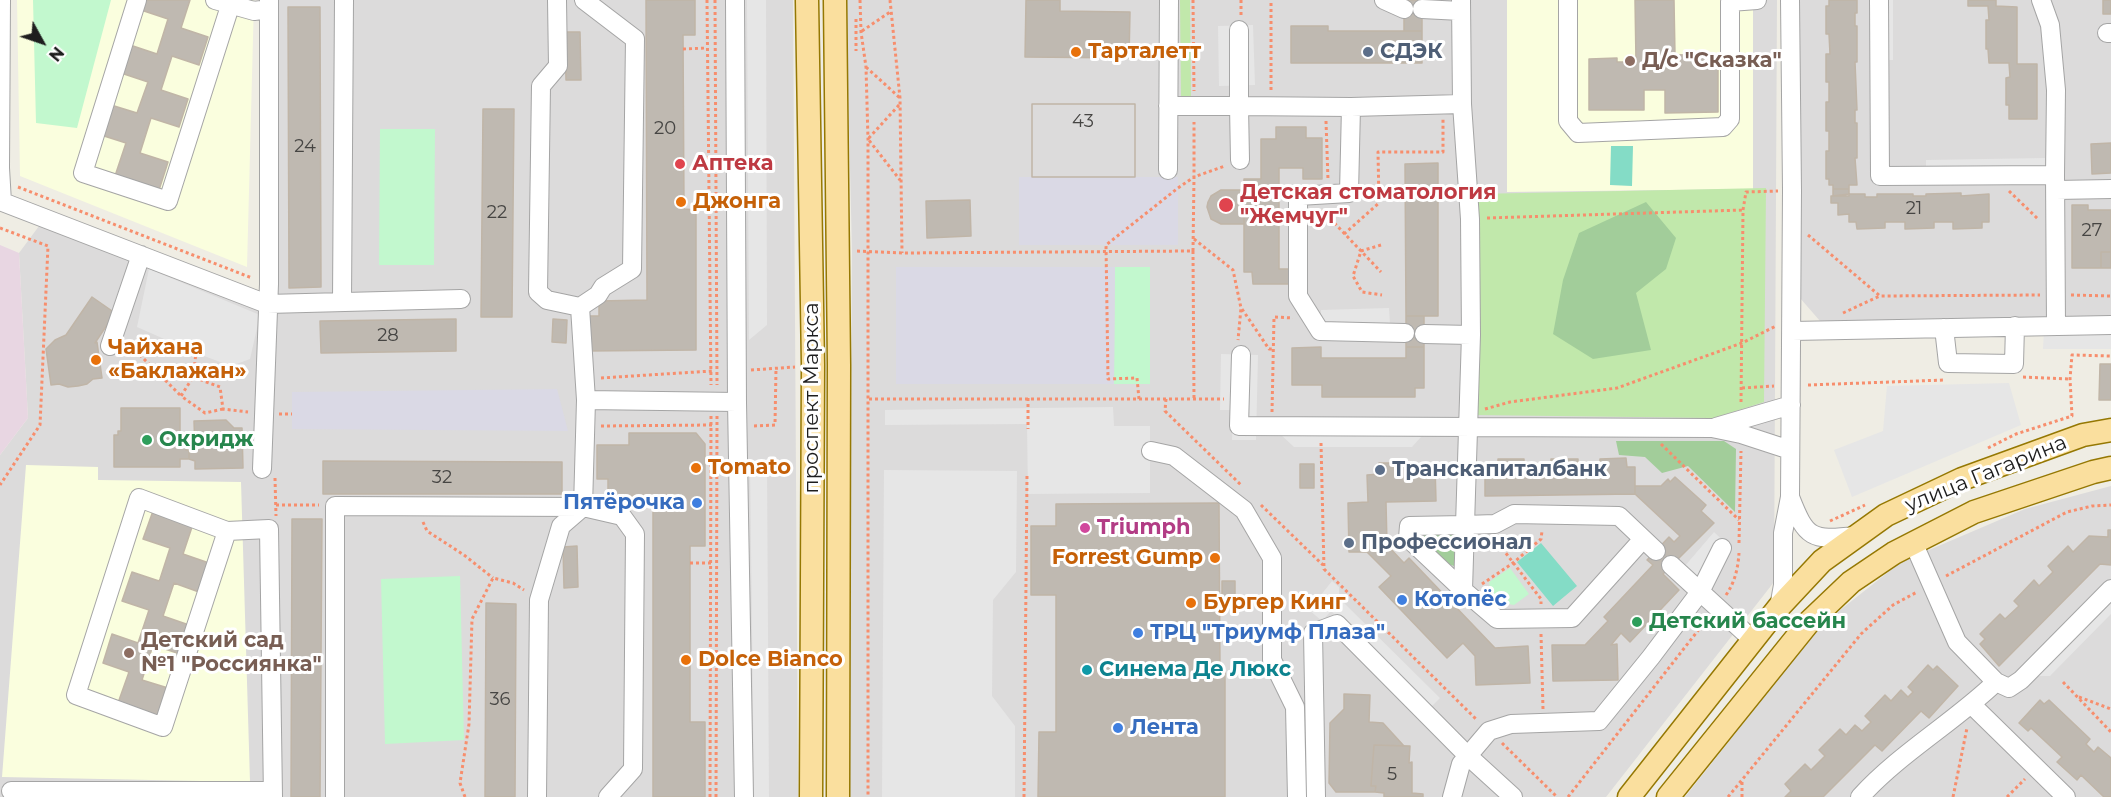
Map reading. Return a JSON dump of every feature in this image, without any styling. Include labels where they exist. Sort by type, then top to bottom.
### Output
[{"type":"main road","name":"проспект Маркса","points":[[807,0],[813,365],[812,797]]},
{"type":"main road","name":"проспект Маркса","points":[[835,0],[839,365],[838,797]]},
{"type":"main road","name":"улица Гагарина","points":[[1629,797],[1779,607],[1822,561],[1886,515],[1962,479],[2083,435],[2111,430]]},
{"type":"main road","points":[[2083,435],[2102,470]]},
{"type":"main road","name":"улица Гагарина","points":[[1668,797],[1809,622],[1851,582],[1913,542],[1974,512],[2102,470]]},
{"type":"street","points":[[1,0],[1,201],[267,304],[342,300],[461,299]]},
{"type":"street","points":[[137,0],[83,173],[168,201],[223,3],[254,11],[268,4],[269,285],[267,304],[270,414],[262,469]]},
{"type":"street","points":[[342,300],[344,0]]},
{"type":"street","points":[[557,0],[558,66],[541,86],[538,292],[547,300],[580,307],[598,295],[603,287],[632,269],[635,39],[584,0]]},
{"type":"street","points":[[735,0],[737,402],[744,797]]},
{"type":"street","points":[[1168,170],[1169,0]]},
{"type":"street","points":[[1384,0],[1404,9]]},
{"type":"street","points":[[1568,0],[1568,122],[1578,134],[1724,127],[1730,119],[1730,2],[1757,0]]},
{"type":"street","points":[[1779,607],[1783,585],[1783,533],[1790,497],[1792,190],[1790,0]]},
{"type":"street","points":[[1879,0],[1880,176],[2055,182],[2111,189]]},
{"type":"street","points":[[2041,0],[2050,25],[2056,90],[2056,325]]},
{"type":"street","points":[[1422,9],[1461,5],[1462,105],[1470,219],[1471,335],[1465,525],[1466,592]]},
{"type":"street","points":[[1239,30],[1240,160]]},
{"type":"street","points":[[1168,106],[1271,108],[1462,105]]},
{"type":"street","points":[[1351,107],[1349,193],[1298,196],[1298,296],[1320,331],[1406,333]]},
{"type":"street","points":[[112,338],[141,255]]},
{"type":"street","points":[[537,797],[539,600],[561,526],[583,507],[586,400],[580,307]]},
{"type":"street","points":[[1792,325],[1944,328],[2111,326]]},
{"type":"street","points":[[1944,328],[1948,363],[2014,364],[2015,326]]},
{"type":"street","points":[[1424,334],[1471,335]]},
{"type":"street","points":[[1241,355],[1239,426],[1468,421],[1741,427],[1791,405]]},
{"type":"street","points":[[586,400],[737,402]]},
{"type":"street","points":[[1741,427],[1790,450]]},
{"type":"street","points":[[1151,451],[1174,456],[1244,510],[1272,558],[1272,660],[1294,707],[1297,797]]},
{"type":"street","points":[[1790,497],[1800,523],[1813,535],[1830,539],[1855,536]]},
{"type":"street","points":[[11,791],[273,794],[269,529],[227,531],[139,498],[76,695],[163,727],[227,531]]},
{"type":"street","points":[[335,797],[335,506],[416,506],[583,507],[622,516],[635,534],[633,769],[608,797]]},
{"type":"street","points":[[1514,514],[1619,516],[1650,545],[1572,618],[1497,619],[1408,538],[1409,526],[1465,525],[1495,524],[1514,514]]},
{"type":"street","points":[[1913,542],[1957,642],[1996,682],[2009,688],[2021,680],[2111,589]]},
{"type":"street","points":[[1452,797],[1461,764],[1490,732],[1511,724],[1599,721],[1652,657],[1700,592],[1722,548]]},
{"type":"street","points":[[1671,565],[1754,641]]},
{"type":"street","points":[[1316,797],[1313,633],[1337,624],[1467,755],[1513,797]]},
{"type":"street","points":[[1860,797],[1885,771],[1972,705],[1996,682]]},
{"type":"street","points":[[1972,705],[2066,797]]},
{"type":"path","points":[[707,0],[712,425],[711,797]]},
{"type":"path","points":[[860,0],[861,32],[866,67],[868,139],[868,797]]},
{"type":"path","points":[[890,0],[900,98],[902,253]]},
{"type":"path","points":[[1271,0],[1271,108]]},
{"type":"path","points":[[861,32],[890,12]]},
{"type":"path","points":[[683,49],[707,48]]},
{"type":"path","points":[[866,67],[900,98]]},
{"type":"path","points":[[868,139],[900,104]]},
{"type":"path","points":[[1344,234],[1379,203],[1378,152],[1443,152],[1443,104]]},
{"type":"path","points":[[1316,119],[1326,120],[1328,183],[1320,195],[1320,208],[1381,272]]},
{"type":"path","points":[[868,139],[901,182]]},
{"type":"path","points":[[1139,399],[1137,378],[1108,379],[1106,245],[1194,177],[1240,160]]},
{"type":"path","points":[[1194,177],[1194,399]]},
{"type":"path","points":[[1,181],[269,285]]},
{"type":"path","points":[[1568,797],[1731,588],[1738,566],[1743,210],[1746,192],[1792,190]]},
{"type":"path","points":[[1470,219],[1743,210]]},
{"type":"path","points":[[1808,225],[1808,236],[1880,296]]},
{"type":"path","points":[[0,228],[48,246],[40,425],[0,485]]},
{"type":"path","points":[[1194,239],[1233,270],[1241,308],[1238,348],[1241,355]]},
{"type":"path","points":[[1361,251],[1381,245]]},
{"type":"path","points":[[867,251],[902,253],[1193,251]]},
{"type":"path","points":[[1361,251],[1353,276],[1362,292],[1382,295]]},
{"type":"path","points":[[1838,316],[1880,296],[2111,296]]},
{"type":"path","points":[[1241,308],[1269,349],[1274,349]]},
{"type":"path","points":[[1272,426],[1274,318],[1311,318]]},
{"type":"path","points":[[1468,421],[1510,402],[1617,388],[1792,325]]},
{"type":"path","points":[[112,338],[181,396],[205,413],[223,409],[292,414]]},
{"type":"path","points":[[181,396],[193,377],[196,353]]},
{"type":"path","points":[[1985,449],[2016,434],[2072,416],[2070,379],[2072,355],[2111,356]]},
{"type":"path","points":[[586,426],[712,425],[738,427],[775,424],[776,369]]},
{"type":"path","points":[[193,377],[220,387],[223,409]]},
{"type":"path","points":[[2014,377],[2070,379]]},
{"type":"path","points":[[1741,388],[1956,379]]},
{"type":"path","points":[[1028,398],[1028,429]]},
{"type":"path","points":[[869,399],[1240,400]]},
{"type":"path","points":[[1166,399],[1166,411]]},
{"type":"path","points":[[1321,426],[1324,569],[1557,797]]},
{"type":"path","points":[[1654,437],[1739,520]]},
{"type":"path","points":[[1024,797],[1027,475]]},
{"type":"path","points":[[1824,524],[1871,502]]},
{"type":"path","points":[[276,505],[335,506]]},
{"type":"path","points":[[1728,797],[1861,634],[1893,605],[2067,512],[2092,506],[2111,505]]},
{"type":"path","points":[[416,506],[427,531],[464,555],[493,578],[513,583],[539,600]]},
{"type":"path","points":[[1466,592],[1513,563],[1541,539],[1544,514]]},
{"type":"path","points":[[690,563],[716,563]]},
{"type":"path","points":[[465,797],[460,783],[469,724],[472,619],[493,578]]},
{"type":"path","points":[[2062,682],[2111,732]]},
{"type":"path","points":[[2076,696],[2111,709]]},
{"type":"path","points":[[1953,797],[1972,705]]},
{"type":"path","points":[[1742,780],[1742,797]]},
{"type":"shaded area","points":[[17,0],[254,0],[247,267],[20,176]]},
{"type":"shaded area","points":[[269,0],[793,0],[798,797],[0,797],[0,455],[28,418],[19,253],[45,218],[267,303]]},
{"type":"shaded area","points":[[747,0],[766,0],[767,325],[749,340]]},
{"type":"shaded area","points":[[846,0],[1777,0],[1774,582],[1606,797],[849,797],[852,251]]},
{"type":"shaded area","name":"Д/с \"Сказка\"","points":[[1507,0],[1753,0],[1753,189],[1507,192]]},
{"type":"shaded area","points":[[1799,0],[2111,0],[2111,319],[1820,321],[1800,298]]},
{"type":"shaded area","points":[[1884,0],[1893,0],[1893,60],[1884,60]]},
{"type":"shaded area","points":[[1253,25],[1255,85],[1219,86],[1218,26]]},
{"type":"shaded area","points":[[2045,158],[2045,170],[1926,172],[1926,160]]},
{"type":"shaded area","points":[[1019,177],[1178,177],[1178,245],[1019,245]]},
{"type":"shaded area","points":[[0,245],[19,253],[28,418],[0,455]]},
{"type":"shaded area","points":[[896,267],[1115,267],[1114,384],[896,384]]},
{"type":"shaded area","points":[[149,269],[260,315],[250,359],[231,366],[137,327]]},
{"type":"shaded area","points":[[1389,308],[1390,324],[1321,325],[1321,310]]},
{"type":"shaded area","points":[[2044,328],[2111,329],[2111,349],[2043,349]]},
{"type":"shaded area","points":[[1221,354],[1258,355],[1256,440],[1232,440],[1233,410],[1220,410]]},
{"type":"shaded area","points":[[2009,383],[2021,425],[1852,497],[1834,450],[1883,431],[1887,386]]},
{"type":"shaded area","points":[[557,389],[568,431],[292,429],[292,392]]},
{"type":"shaded area","points":[[1113,407],[1114,426],[1150,426],[1150,493],[1028,494],[1027,424],[885,425],[885,410]]},
{"type":"shaded area","points":[[1280,434],[1421,437],[1412,447],[1294,447]]},
{"type":"shaded area","name":"Детский сад №1 \"Россиянка\"","points":[[26,465],[98,467],[98,480],[241,482],[250,782],[2,777]]},
{"type":"shaded area","points":[[750,465],[767,465],[769,797],[754,797]]},
{"type":"shaded area","points":[[884,470],[1017,471],[1016,572],[993,600],[992,696],[1015,726],[1015,797],[882,797]]},
{"type":"shaded area","points":[[2111,486],[2111,797],[1685,797],[1820,626],[1901,562],[2025,509]]},
{"type":"shaded area","points":[[1714,532],[1731,548],[1709,592],[1684,567]]},
{"type":"shaded area","points":[[1332,581],[1339,587],[1339,598],[1440,698],[1430,708],[1331,611],[1322,621],[1309,610]]},
{"type":"shaded area","points":[[2111,595],[2111,614],[2050,676],[2032,676]]},
{"type":"green space","points":[[33,0],[111,0],[77,128],[36,123]]},
{"type":"green space","points":[[1180,0],[1190,0],[1191,97],[1181,98]]},
{"type":"green space","points":[[380,129],[435,129],[434,265],[379,265]]},
{"type":"green space","points":[[1611,146],[1633,146],[1632,186],[1610,185]]},
{"type":"green space","points":[[1766,188],[1764,402],[1714,418],[1476,415],[1475,194]]},
{"type":"green space","points":[[1646,202],[1676,238],[1666,269],[1636,293],[1651,350],[1593,359],[1553,334],[1563,280],[1579,233]]},
{"type":"green space","points":[[1115,267],[1150,267],[1150,384],[1114,384]]},
{"type":"green space","points":[[1616,441],[1724,441],[1736,449],[1735,512],[1688,466],[1662,473],[1645,457],[1619,455]]},
{"type":"green space","points":[[1448,530],[1457,538],[1459,558],[1454,566],[1448,564],[1424,541],[1424,532]]},
{"type":"green space","points":[[1541,543],[1577,586],[1553,606],[1517,562]]},
{"type":"green space","points":[[1510,568],[1529,594],[1514,605],[1492,601],[1489,582]]},
{"type":"green space","points":[[460,576],[464,740],[385,744],[381,579]]},
{"type":"building","points":[[145,0],[190,0],[181,28],[208,37],[199,65],[172,56],[161,90],[188,99],[179,127],[151,118],[140,153],[168,162],[159,190],[115,176],[126,143],[101,135],[111,105],[137,113],[148,82],[121,73],[130,45],[157,54],[168,19],[141,10]]},
{"type":"building","points":[[646,0],[695,0],[695,35],[683,35],[684,209],[696,210],[696,350],[586,351],[586,316],[599,316],[599,301],[647,300]]},
{"type":"building","points":[[1026,0],[1060,0],[1060,11],[1130,12],[1129,58],[1025,57]]},
{"type":"building","points":[[1404,0],[1422,0],[1422,31],[1404,31]]},
{"type":"building","points":[[1635,0],[1674,0],[1675,55],[1718,54],[1718,112],[1665,113],[1665,90],[1644,90],[1644,110],[1589,110],[1589,59],[1617,58],[1617,62],[1636,62]]},
{"type":"building","points":[[1829,0],[1857,0],[1855,123],[1857,123],[1857,158],[1855,158],[1857,185],[1849,185],[1849,189],[1833,189],[1833,185],[1829,185],[1829,179],[1826,179],[1829,131],[1826,131],[1826,102],[1829,102],[1829,82],[1826,82],[1826,54],[1830,54],[1829,34],[1826,34],[1826,6],[1829,6]]},
{"type":"building","points":[[1968,0],[1996,0],[1996,6],[2017,7],[2017,64],[2037,64],[2037,119],[2009,119],[2009,105],[2006,105],[2006,78],[2010,77],[2009,63],[1989,63],[1988,49],[1986,49],[1988,6],[1968,6]]},
{"type":"building","points":[[2103,0],[2111,0],[2111,14],[2103,14]]},
{"type":"building","points":[[288,7],[320,7],[321,287],[289,288]]},
{"type":"building","points":[[1291,26],[1328,26],[1328,31],[1422,31],[1422,63],[1291,63]]},
{"type":"building","points":[[565,32],[580,32],[581,80],[566,80]]},
{"type":"building","points":[[1032,104],[1135,104],[1135,177],[1032,177]]},
{"type":"building","points":[[1032,104],[1135,104],[1135,177],[1032,177]]},
{"type":"building","points":[[483,109],[514,109],[512,317],[481,317]]},
{"type":"building","points":[[1276,127],[1306,127],[1306,138],[1322,138],[1322,179],[1303,179],[1303,168],[1279,168],[1279,269],[1290,269],[1290,284],[1253,284],[1252,272],[1244,272],[1244,179],[1261,179],[1261,139],[1276,139]]},
{"type":"building","points":[[2111,143],[2111,173],[2092,174],[2091,144]]},
{"type":"building","points":[[1438,163],[1438,316],[1406,316],[1405,164]]},
{"type":"building","points":[[1833,189],[1849,189],[1849,196],[1833,196]]},
{"type":"building","name":"Детская стоматология \"Жемчуг\"","points":[[1221,190],[1244,190],[1244,224],[1221,224],[1211,219],[1207,207],[1208,202],[1211,196]]},
{"type":"building","points":[[1961,193],[1961,196],[1989,194],[1989,222],[1982,222],[1982,228],[1953,229],[1953,222],[1934,222],[1934,228],[1905,229],[1905,222],[1885,222],[1885,228],[1857,229],[1856,222],[1849,222],[1849,214],[1838,215],[1838,203],[1831,203],[1831,196],[1850,194],[1877,197],[1877,194],[1926,196],[1926,194]]},
{"type":"building","points":[[970,200],[971,236],[927,238],[926,201]]},
{"type":"building","points":[[2072,205],[2088,205],[2088,210],[2111,210],[2111,252],[2101,252],[2101,268],[2072,268]]},
{"type":"building","points":[[2101,252],[2111,252],[2111,268],[2101,268]]},
{"type":"building","points":[[92,297],[115,313],[95,343],[97,342],[102,378],[93,379],[87,384],[78,386],[51,385],[46,349],[55,340],[66,335]]},
{"type":"building","points":[[1406,316],[1424,316],[1424,347],[1406,347]]},
{"type":"building","points":[[456,319],[456,351],[321,353],[320,321]]},
{"type":"building","points":[[553,319],[567,320],[566,343],[552,342]]},
{"type":"building","points":[[1321,347],[1321,358],[1406,358],[1406,347],[1424,347],[1424,388],[1415,388],[1415,397],[1322,397],[1322,385],[1292,385],[1292,348]]},
{"type":"building","points":[[2100,364],[2111,364],[2111,400],[2099,400]]},
{"type":"building","name":"Окридж","points":[[121,408],[180,408],[180,444],[186,444],[189,459],[180,459],[180,467],[114,467],[114,435],[118,435],[118,431],[121,431]]},
{"type":"building","points":[[226,420],[234,428],[242,428],[243,468],[195,469],[195,461],[189,459],[189,451],[195,451],[194,421]]},
{"type":"building","points":[[629,433],[696,433],[705,444],[705,546],[690,546],[690,722],[705,722],[705,797],[653,797],[653,496],[608,497],[608,479],[597,479],[597,445],[629,445]]},
{"type":"building","points":[[1626,458],[1627,467],[1635,467],[1635,494],[1485,496],[1485,469],[1498,469],[1498,459],[1524,459],[1524,469],[1551,468],[1551,459],[1578,459],[1578,468],[1600,468],[1600,459]]},
{"type":"building","points":[[323,461],[562,462],[562,494],[323,494]]},
{"type":"building","points":[[1379,463],[1412,463],[1412,466],[1435,465],[1436,501],[1386,502],[1387,545],[1404,563],[1409,558],[1495,648],[1528,646],[1530,683],[1476,685],[1475,656],[1463,643],[1447,658],[1379,587],[1391,576],[1367,552],[1349,552],[1348,503],[1368,502],[1367,475],[1380,474]]},
{"type":"building","points":[[1300,464],[1314,464],[1314,488],[1300,488]]},
{"type":"building","points":[[1675,477],[1706,505],[1701,511],[1714,523],[1663,574],[1679,590],[1630,642],[1621,633],[1611,645],[1617,644],[1618,680],[1553,681],[1552,645],[1585,645],[1608,621],[1604,617],[1653,565],[1647,560],[1669,537],[1674,542],[1680,536],[1635,494],[1635,486],[1661,486],[1668,479],[1670,482]]},
{"type":"building","name":"ТРЦ \"Триумф Плаза\"","points":[[1219,503],[1220,672],[1225,672],[1225,797],[1038,797],[1039,732],[1056,732],[1056,595],[1031,595],[1031,526],[1056,526],[1056,504]]},
{"type":"building","points":[[153,511],[193,524],[183,554],[209,563],[199,592],[174,583],[163,616],[189,625],[180,654],[153,645],[142,680],[168,688],[159,717],[118,703],[129,672],[103,663],[112,634],[138,643],[149,610],[122,601],[132,572],[159,581],[160,579],[170,548],[143,539]]},
{"type":"building","points":[[292,519],[322,519],[320,797],[291,797]]},
{"type":"building","points":[[2108,530],[2111,530],[2111,565],[2100,564],[1999,666],[1980,644],[1985,639],[1980,634],[2000,614],[2005,619],[2019,606],[2014,601],[2034,580],[2039,586],[2053,572],[2048,566],[2068,546],[2073,552],[2089,536],[2108,537]]},
{"type":"building","points":[[577,546],[578,587],[564,588],[563,547]]},
{"type":"building","points":[[1222,581],[1235,581],[1235,605],[1222,605]]},
{"type":"building","points":[[486,603],[516,604],[515,797],[485,797]]},
{"type":"building","points":[[1928,665],[1933,670],[1937,666],[1958,686],[1929,718],[1921,711],[1882,751],[1875,745],[1823,797],[1785,797],[1791,791],[1785,784],[1805,764],[1811,770],[1825,756],[1819,750],[1840,729],[1846,735],[1855,725],[1862,731],[1871,722],[1865,716],[1885,695],[1891,701],[1901,690],[1908,697],[1913,692],[1908,687]]},
{"type":"building","points":[[1344,694],[1370,695],[1369,722],[1383,723],[1404,746],[1374,745],[1371,786],[1376,786],[1375,792],[1336,792],[1329,783],[1330,723],[1344,709]]},
{"type":"building","points":[[2040,700],[2044,704],[2049,700],[2090,739],[2086,744],[2094,752],[2098,747],[2111,758],[2111,797],[2104,797],[2081,775],[2077,780],[2057,762],[2062,757],[2031,728],[2028,731],[2019,723]]},
{"type":"building","points":[[1374,745],[1410,746],[1412,793],[1423,794],[1423,797],[1384,797],[1384,793],[1375,792],[1376,786],[1371,786]]},
{"type":"place","name":"Тарталетт","points":[[1076,52]]},
{"type":"place","name":"СДЭК","points":[[1368,52]]},
{"type":"place","name":"Д/с \"Сказка\"","points":[[1630,61]]},
{"type":"place","name":"Аптека","points":[[680,164]]},
{"type":"place","name":"Джонга","points":[[681,202]]},
{"type":"place","name":"Детская стоматология \"Жемчуг\"","points":[[1226,205]]},
{"type":"place","name":"Чайхана «Баклажан»","points":[[96,360]]},
{"type":"place","name":"Окридж","points":[[147,440]]},
{"type":"place","name":"Tomato","points":[[696,468]]},
{"type":"place","name":"Транскапиталбанк","points":[[1380,470]]},
{"type":"place","name":"Пятёрочка","points":[[697,503]]},
{"type":"place","name":"Triumph","points":[[1085,528]]},
{"type":"place","name":"Профессионал","points":[[1349,543]]},
{"type":"place","name":"Forrest Gump","points":[[1215,558]]},
{"type":"place","name":"Котопёс","points":[[1402,600]]},
{"type":"place","name":"Бургер Кинг","points":[[1191,603]]},
{"type":"place","name":"Детский бассейн","points":[[1637,622]]},
{"type":"place","name":"ТРЦ \"Триумф Плаза\"","points":[[1138,633]]},
{"type":"place","name":"Детский сад №1 \"Россиянка\"","points":[[129,653]]},
{"type":"place","name":"Dolce Bianco","points":[[686,660]]},
{"type":"place","name":"Синема Де Люкс","points":[[1087,670]]},
{"type":"place","name":"Лента","points":[[1118,728]]}]
